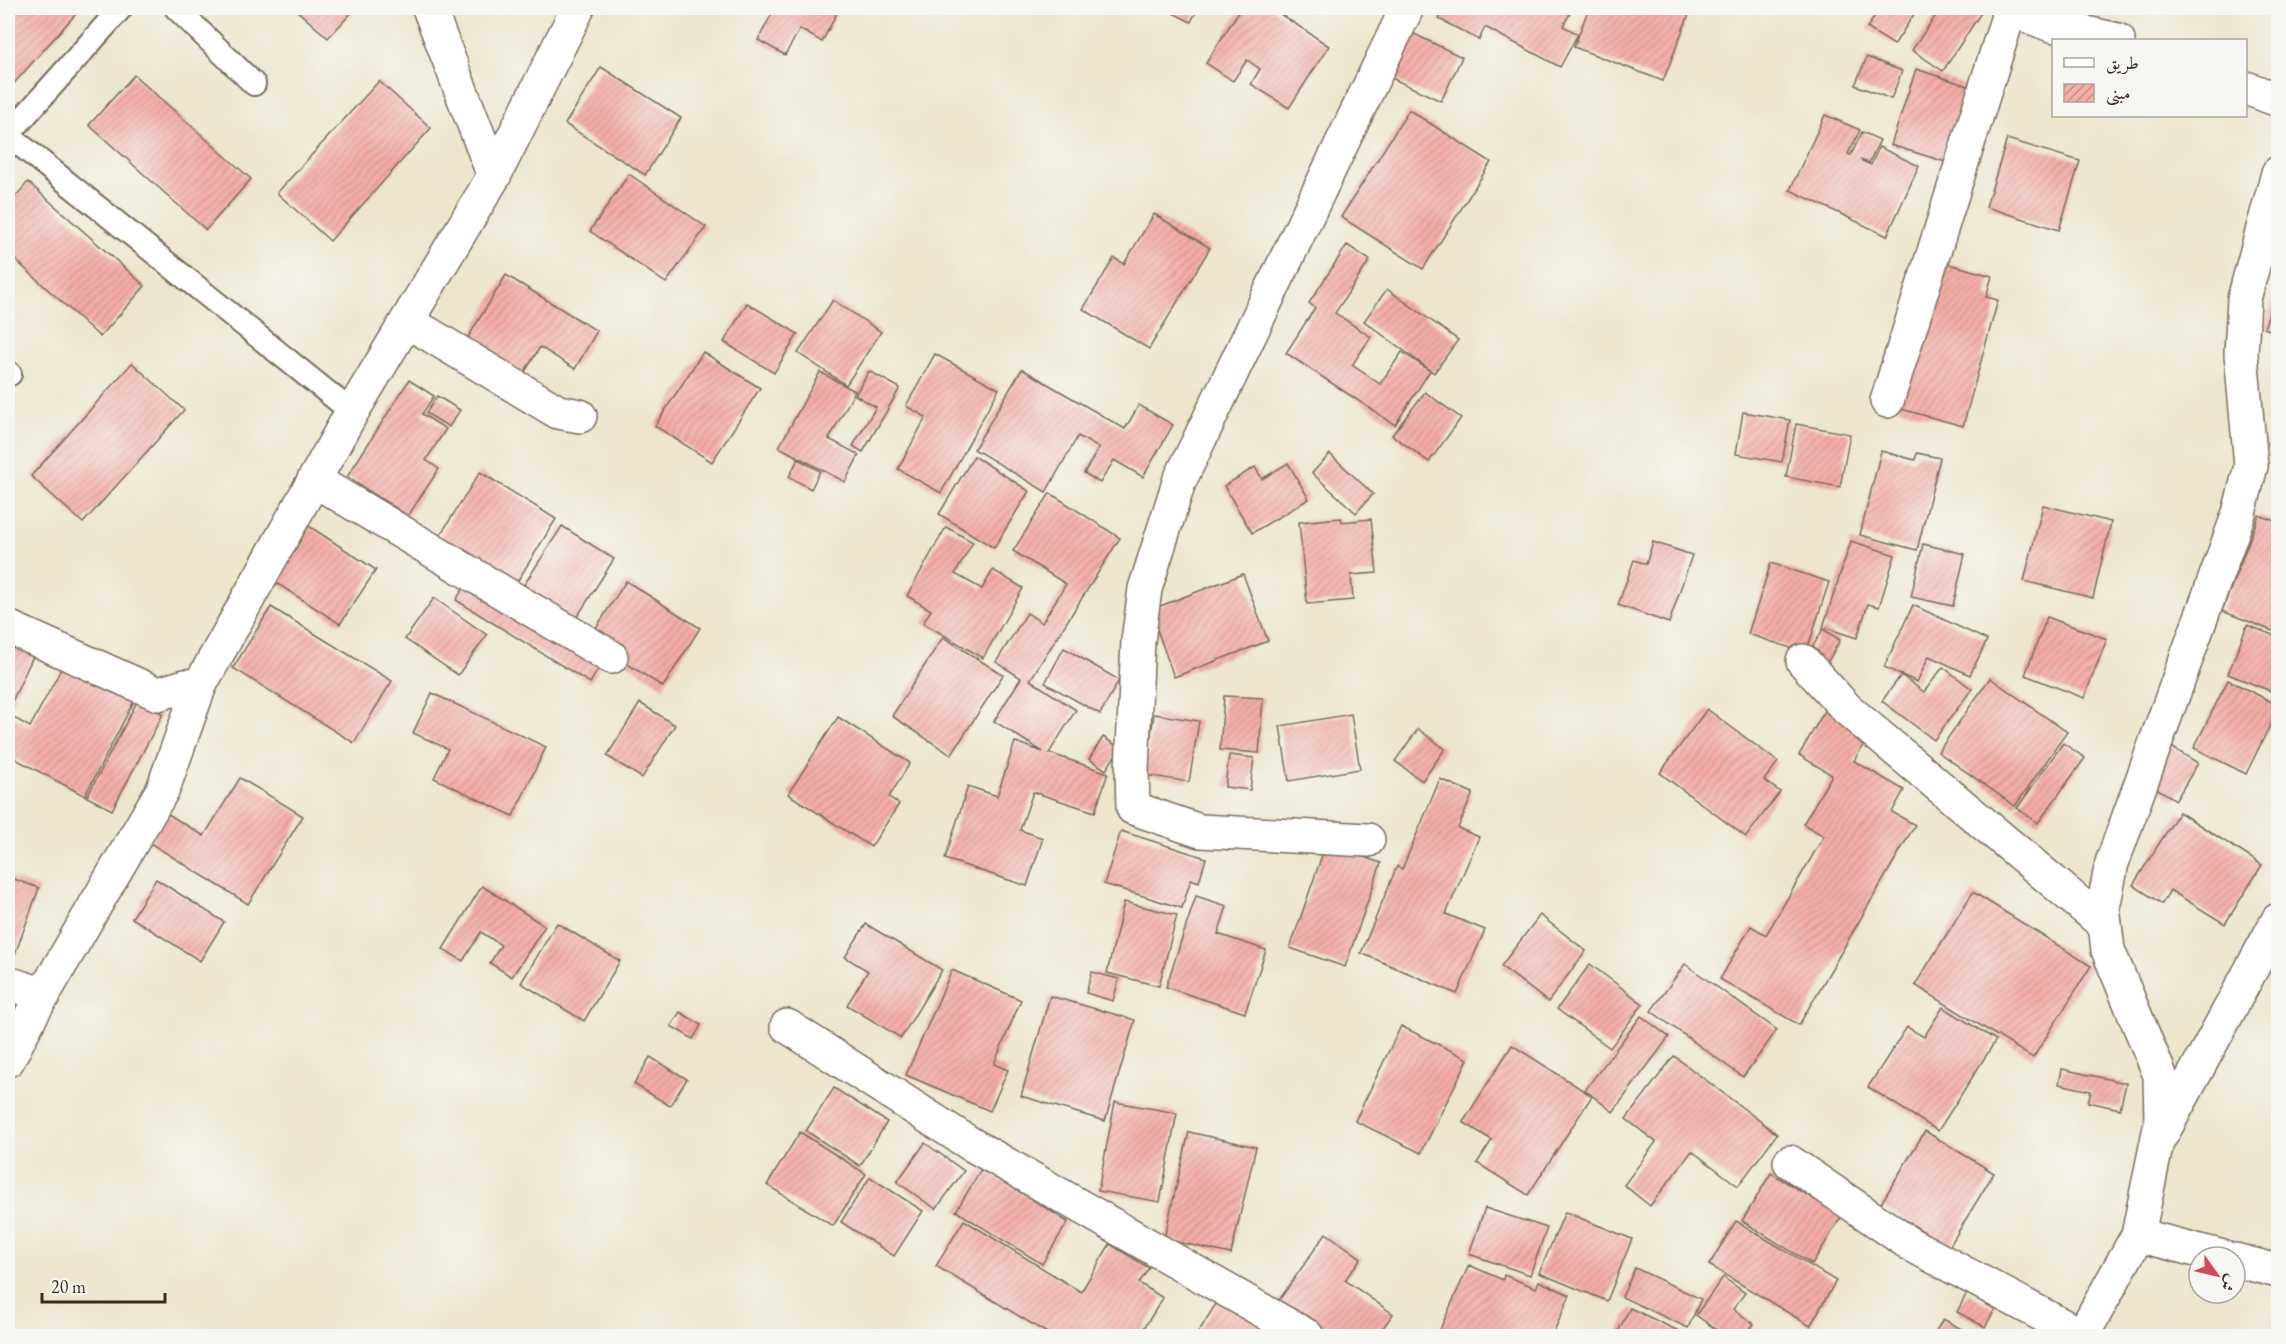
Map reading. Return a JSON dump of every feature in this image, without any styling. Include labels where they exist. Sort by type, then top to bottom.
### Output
[{"type":"street","points":[[429,8],[494,176]]},
{"type":"street","points":[[8,1060],[33,1012],[163,789],[200,685],[352,412],[494,176],[578,8]]},
{"type":"street","points":[[1368,840],[1200,831],[1133,808],[1138,641],[1145,589],[1179,482],[1407,8]]},
{"type":"street","points":[[1887,401],[2008,9],[2051,25],[2114,39]]},
{"type":"street","points":[[2247,88],[2278,100]]},
{"type":"street","points":[[1790,1162],[1910,1244],[2082,1336],[2138,1235],[2161,1122],[2160,1075],[2108,950],[2103,908],[2112,863],[2239,513],[2251,466],[2241,354],[2244,299],[2278,173]]},
{"type":"street","points":[[407,321],[558,412],[580,416]]},
{"type":"street","points":[[314,480],[611,657]]},
{"type":"street","points":[[8,627],[158,694],[185,686],[200,685]]},
{"type":"street","points":[[1803,661],[1847,709],[2105,925]]},
{"type":"street","points":[[2156,1146],[2278,920]]},
{"type":"street","points":[[8,983],[44,995]]},
{"type":"street","points":[[788,1026],[969,1143],[1307,1336]]},
{"type":"street","points":[[2138,1235],[2187,1248]]},
{"type":"street","points":[[2247,1263],[2274,1270],[2278,1268]]},
{"type":"lane","points":[[121,8],[8,135],[352,412]]},
{"type":"lane","points":[[176,8],[254,84]]},
{"type":"building","points":[[8,8],[81,8],[8,90]]},
{"type":"building","points":[[294,8],[356,8],[328,38]]},
{"type":"building","points":[[775,8],[839,9],[822,42],[800,29],[785,55],[758,40]]},
{"type":"building","points":[[1163,8],[1198,8],[1191,22]]},
{"type":"building","points":[[1241,8],[1271,8],[1329,46],[1289,108],[1251,84],[1260,69],[1247,60],[1233,81],[1206,63]]},
{"type":"building","points":[[1445,8],[1573,8],[1563,26],[1578,34],[1560,67],[1485,27],[1479,40],[1439,19]]},
{"type":"building","points":[[1589,8],[1671,8],[1689,14],[1663,81],[1574,47]]},
{"type":"building","points":[[1880,8],[1918,8],[1894,45],[1867,28]]},
{"type":"building","points":[[1941,8],[1975,8],[1982,11],[1943,71],[1912,50]]},
{"type":"building","points":[[1410,32],[1462,57],[1441,101],[1389,77]]},
{"type":"building","points":[[1867,57],[1902,71],[1891,99],[1855,85]]},
{"type":"building","points":[[601,67],[681,118],[645,175],[565,124]]},
{"type":"building","points":[[1916,69],[1971,87],[1946,162],[1891,145]]},
{"type":"building","points":[[134,75],[251,179],[206,230],[89,125]]},
{"type":"building","points":[[379,81],[431,128],[330,241],[277,193]]},
{"type":"building","points":[[1409,110],[1491,162],[1423,269],[1341,217]]},
{"type":"building","points":[[1825,115],[1860,130],[1848,154],[1851,155],[1862,132],[1880,140],[1869,163],[1860,160],[1871,165],[1879,147],[1919,166],[1887,236],[1790,190]]},
{"type":"building","points":[[2007,139],[2080,161],[2059,230],[1986,207]]},
{"type":"building","points":[[629,174],[706,227],[666,283],[590,231]]},
{"type":"building","points":[[28,182],[145,286],[100,337],[8,253],[8,205]]},
{"type":"building","points":[[1154,214],[1210,248],[1149,349],[1083,309],[1114,258],[1124,264]]},
{"type":"building","points":[[1347,245],[1370,260],[1335,313],[1371,337],[1352,365],[1380,384],[1402,352],[1430,371],[1395,425],[1286,353],[1315,308],[1309,303]]},
{"type":"building","points":[[1938,261],[1992,276],[1986,297],[1998,300],[1963,426],[1897,408]]},
{"type":"building","points":[[506,275],[597,331],[575,369],[540,347],[524,373],[467,339]]},
{"type":"building","points":[[2278,286],[2278,333],[2264,328]]},
{"type":"building","points":[[1387,289],[1458,340],[1434,373],[1364,321]]},
{"type":"building","points":[[833,300],[881,332],[846,385],[798,353]]},
{"type":"building","points":[[747,303],[798,334],[774,373],[724,342]]},
{"type":"building","points":[[703,352],[760,388],[712,462],[655,426]]},
{"type":"building","points":[[935,354],[999,389],[941,493],[898,469],[926,417],[906,406]]},
{"type":"building","points":[[132,363],[184,410],[83,523],[31,476]]},
{"type":"building","points":[[1022,369],[1125,429],[1139,405],[1173,425],[1143,477],[1114,460],[1100,483],[1084,473],[1099,448],[1078,436],[1046,492],[974,449]]},
{"type":"building","points":[[869,371],[900,388],[863,452],[853,446],[876,407],[855,395]]},
{"type":"building","points":[[820,372],[855,391],[829,439],[859,455],[845,482],[779,447]]},
{"type":"building","points":[[409,380],[434,396],[422,414],[446,429],[426,460],[439,469],[408,516],[347,477]]},
{"type":"building","points":[[1425,392],[1461,418],[1429,462],[1392,435]]},
{"type":"building","points":[[437,396],[460,410],[449,427],[426,413]]},
{"type":"building","points":[[1743,412],[1790,420],[1782,462],[1736,454]]},
{"type":"building","points":[[1796,424],[1850,434],[1840,487],[1786,477]]},
{"type":"building","points":[[1881,451],[1915,460],[1917,453],[1940,458],[1917,550],[1860,535]]},
{"type":"building","points":[[1330,454],[1373,494],[1356,513],[1312,473]]},
{"type":"building","points":[[974,456],[1029,491],[994,548],[939,514]]},
{"type":"building","points":[[798,459],[820,471],[811,489],[789,477]]},
{"type":"building","points":[[1288,463],[1309,499],[1252,533],[1224,486],[1255,467],[1262,479]]},
{"type":"building","points":[[480,472],[556,519],[512,590],[436,542]]},
{"type":"building","points":[[1050,493],[1120,538],[1030,680],[1076,710],[1049,753],[1108,773],[1095,812],[1033,792],[1020,830],[1043,838],[1027,886],[945,859],[968,786],[997,796],[1015,742],[1043,752],[994,721],[1021,678],[996,662],[1027,613],[1042,623],[1066,584],[1013,551]]},
{"type":"building","points":[[2043,505],[2111,522],[2093,598],[2024,581]]},
{"type":"building","points":[[2259,515],[2278,522],[2278,633],[2222,611]]},
{"type":"building","points":[[1341,518],[1342,522],[1371,519],[1377,573],[1351,575],[1353,600],[1307,604],[1299,522]]},
{"type":"building","points":[[303,522],[376,570],[340,624],[267,577]]},
{"type":"building","points":[[562,526],[614,559],[572,625],[520,591]]},
{"type":"building","points":[[946,527],[973,542],[955,574],[982,589],[993,570],[1023,588],[983,658],[923,623],[931,610],[907,596]]},
{"type":"building","points":[[1851,541],[1895,555],[1879,607],[1868,604],[1857,638],[1823,627]]},
{"type":"building","points":[[1653,542],[1692,555],[1669,623],[1618,605],[1634,560],[1646,564]]},
{"type":"building","points":[[1923,544],[1965,554],[1953,606],[1911,597]]},
{"type":"building","points":[[1771,563],[1829,582],[1806,653],[1748,634]]},
{"type":"building","points":[[1243,574],[1268,641],[1174,677],[1150,610]]},
{"type":"building","points":[[470,578],[603,661],[590,683],[456,600]]},
{"type":"building","points":[[626,581],[700,628],[663,687],[589,639]]},
{"type":"building","points":[[434,598],[487,635],[458,675],[405,639]]},
{"type":"building","points":[[1913,605],[1987,640],[1970,675],[1929,656],[1917,682],[1884,667]]},
{"type":"building","points":[[271,607],[392,681],[354,743],[233,668]]},
{"type":"building","points":[[2047,617],[2107,639],[2084,698],[2025,675]]},
{"type":"building","points":[[2247,625],[2278,637],[2278,694],[2228,674]]},
{"type":"building","points":[[1823,629],[1840,640],[1826,665],[1808,655]]},
{"type":"building","points":[[943,637],[1003,675],[951,755],[892,716]]},
{"type":"building","points":[[8,642],[34,654],[8,710]]},
{"type":"building","points":[[1064,648],[1119,680],[1100,714],[1045,683]]},
{"type":"building","points":[[66,660],[136,697],[85,796],[8,755],[8,722],[11,716],[30,727]]},
{"type":"building","points":[[1943,667],[1972,689],[1934,740],[1882,701],[1901,675],[1924,692]]},
{"type":"building","points":[[1990,678],[2067,732],[2015,806],[1938,752]]},
{"type":"building","points":[[2228,680],[2278,705],[2246,774],[2194,748]]},
{"type":"building","points":[[432,693],[546,747],[513,816],[434,778],[448,749],[413,733]]},
{"type":"building","points":[[1224,696],[1263,698],[1259,753],[1220,750]]},
{"type":"building","points":[[138,700],[163,714],[112,810],[87,797]]},
{"type":"building","points":[[640,703],[675,725],[642,778],[607,756]]},
{"type":"building","points":[[1828,705],[1871,731],[1854,761],[1904,790],[1892,812],[1915,825],[1799,1025],[1720,979],[1751,926],[1766,935],[1824,836],[1803,824],[1832,775],[1799,755]]},
{"type":"building","points":[[1707,709],[1778,762],[1764,780],[1780,792],[1746,837],[1660,773]]},
{"type":"building","points":[[1154,714],[1199,721],[1189,782],[1145,775]]},
{"type":"building","points":[[1351,714],[1360,769],[1289,781],[1280,726]]},
{"type":"building","points":[[838,717],[910,763],[889,797],[899,804],[871,847],[788,794]]},
{"type":"building","points":[[1418,729],[1445,749],[1422,781],[1395,761]]},
{"type":"building","points":[[1103,737],[1120,748],[1106,770],[1089,759]]},
{"type":"building","points":[[2063,743],[2085,758],[2038,823],[2017,808]]},
{"type":"building","points":[[2168,745],[2198,763],[2176,800],[2146,782]]},
{"type":"building","points":[[1229,755],[1254,758],[1250,790],[1225,787]]},
{"type":"building","points":[[240,778],[303,816],[248,904],[150,843],[168,814],[204,836]]},
{"type":"building","points":[[1440,779],[1473,793],[1458,828],[1479,837],[1446,914],[1485,930],[1457,994],[1361,953],[1397,866],[1402,869]]},
{"type":"building","points":[[2179,812],[2262,865],[2225,924],[2170,890],[2162,904],[2133,885]]},
{"type":"building","points":[[1121,831],[1206,858],[1199,882],[1191,879],[1182,908],[1104,884]]},
{"type":"building","points":[[1326,844],[1381,863],[1345,967],[1290,948]]},
{"type":"building","points":[[8,877],[39,888],[9,971],[8,970]]},
{"type":"building","points":[[156,879],[224,922],[200,961],[132,918]]},
{"type":"building","points":[[482,886],[545,926],[512,977],[490,963],[501,945],[481,932],[463,961],[443,949]]},
{"type":"building","points":[[1973,892],[2091,966],[2033,1058],[1915,985]]},
{"type":"building","points":[[1196,896],[1227,906],[1218,934],[1266,950],[1245,1013],[1166,987]]},
{"type":"building","points":[[1124,902],[1177,915],[1159,986],[1107,973]]},
{"type":"building","points":[[1540,915],[1586,951],[1548,1002],[1501,966]]},
{"type":"building","points":[[557,923],[620,961],[584,1021],[521,983]]},
{"type":"building","points":[[866,924],[942,970],[901,1038],[847,1005],[868,971],[845,957]]},
{"type":"building","points":[[1590,964],[1643,1004],[1610,1048],[1557,1009]]},
{"type":"building","points":[[1685,964],[1777,1030],[1743,1077],[1651,1011]]},
{"type":"building","points":[[952,970],[1021,1000],[994,1064],[1008,1070],[990,1111],[906,1075]]},
{"type":"building","points":[[1092,972],[1119,979],[1113,1001],[1086,993]]},
{"type":"building","points":[[1050,996],[1135,1020],[1105,1121],[1021,1096]]},
{"type":"building","points":[[1943,1007],[1996,1040],[1938,1131],[1868,1087],[1907,1027],[1924,1037]]},
{"type":"building","points":[[680,1012],[701,1025],[693,1039],[671,1026]]},
{"type":"building","points":[[1641,1016],[1669,1037],[1613,1112],[1585,1090]]},
{"type":"building","points":[[1401,1026],[1468,1059],[1421,1153],[1355,1121]]},
{"type":"building","points":[[1512,1045],[1592,1096],[1528,1195],[1477,1163],[1492,1140],[1463,1122]]},
{"type":"building","points":[[1674,1056],[1777,1134],[1738,1186],[1692,1151],[1650,1206],[1624,1185],[1656,1142],[1626,1119]]},
{"type":"building","points":[[650,1057],[687,1079],[670,1106],[634,1084]]},
{"type":"building","points":[[2062,1069],[2126,1083],[2120,1109],[2088,1102],[2091,1091],[2059,1084]]},
{"type":"building","points":[[834,1088],[887,1122],[860,1166],[806,1131]]},
{"type":"building","points":[[1115,1102],[1177,1113],[1160,1202],[1098,1191]]},
{"type":"building","points":[[1925,1131],[1994,1173],[1949,1247],[1880,1205]]},
{"type":"building","points":[[800,1132],[866,1174],[833,1226],[767,1185]]},
{"type":"building","points":[[1189,1132],[1256,1147],[1231,1254],[1164,1239]]},
{"type":"building","points":[[925,1143],[964,1171],[936,1209],[897,1182]]},
{"type":"building","points":[[982,1168],[1068,1222],[1042,1264],[956,1211]]},
{"type":"building","points":[[1771,1173],[1842,1216],[1812,1264],[1742,1221]]},
{"type":"building","points":[[870,1177],[923,1211],[894,1256],[841,1222]]},
{"type":"building","points":[[1485,1208],[1547,1228],[1530,1275],[1469,1254]]},
{"type":"building","points":[[1565,1212],[1632,1239],[1607,1301],[1539,1273]]},
{"type":"building","points":[[964,1220],[1081,1292],[1110,1244],[1149,1268],[1139,1283],[1163,1298],[1139,1336],[1052,1336],[936,1266]]},
{"type":"building","points":[[1736,1221],[1836,1281],[1810,1326],[1709,1265]]},
{"type":"building","points":[[1326,1233],[1361,1258],[1345,1280],[1393,1314],[1377,1336],[1318,1336],[1275,1306]]},
{"type":"building","points":[[1469,1265],[1503,1280],[1504,1275],[1536,1288],[1539,1281],[1570,1295],[1552,1336],[1437,1336]]},
{"type":"building","points":[[1635,1268],[1701,1299],[1688,1328],[1622,1297]]},
{"type":"building","points":[[1723,1277],[1745,1293],[1733,1309],[1754,1324],[1745,1336],[1725,1336],[1696,1315]]},
{"type":"building","points":[[1967,1293],[1995,1309],[1985,1327],[1957,1312]]},
{"type":"building","points":[[1220,1297],[1265,1326],[1259,1336],[1196,1336]]},
{"type":"building","points":[[1630,1308],[1689,1336],[1616,1336]]},
{"type":"building","points":[[1943,1319],[1974,1336],[1933,1336]]}]
